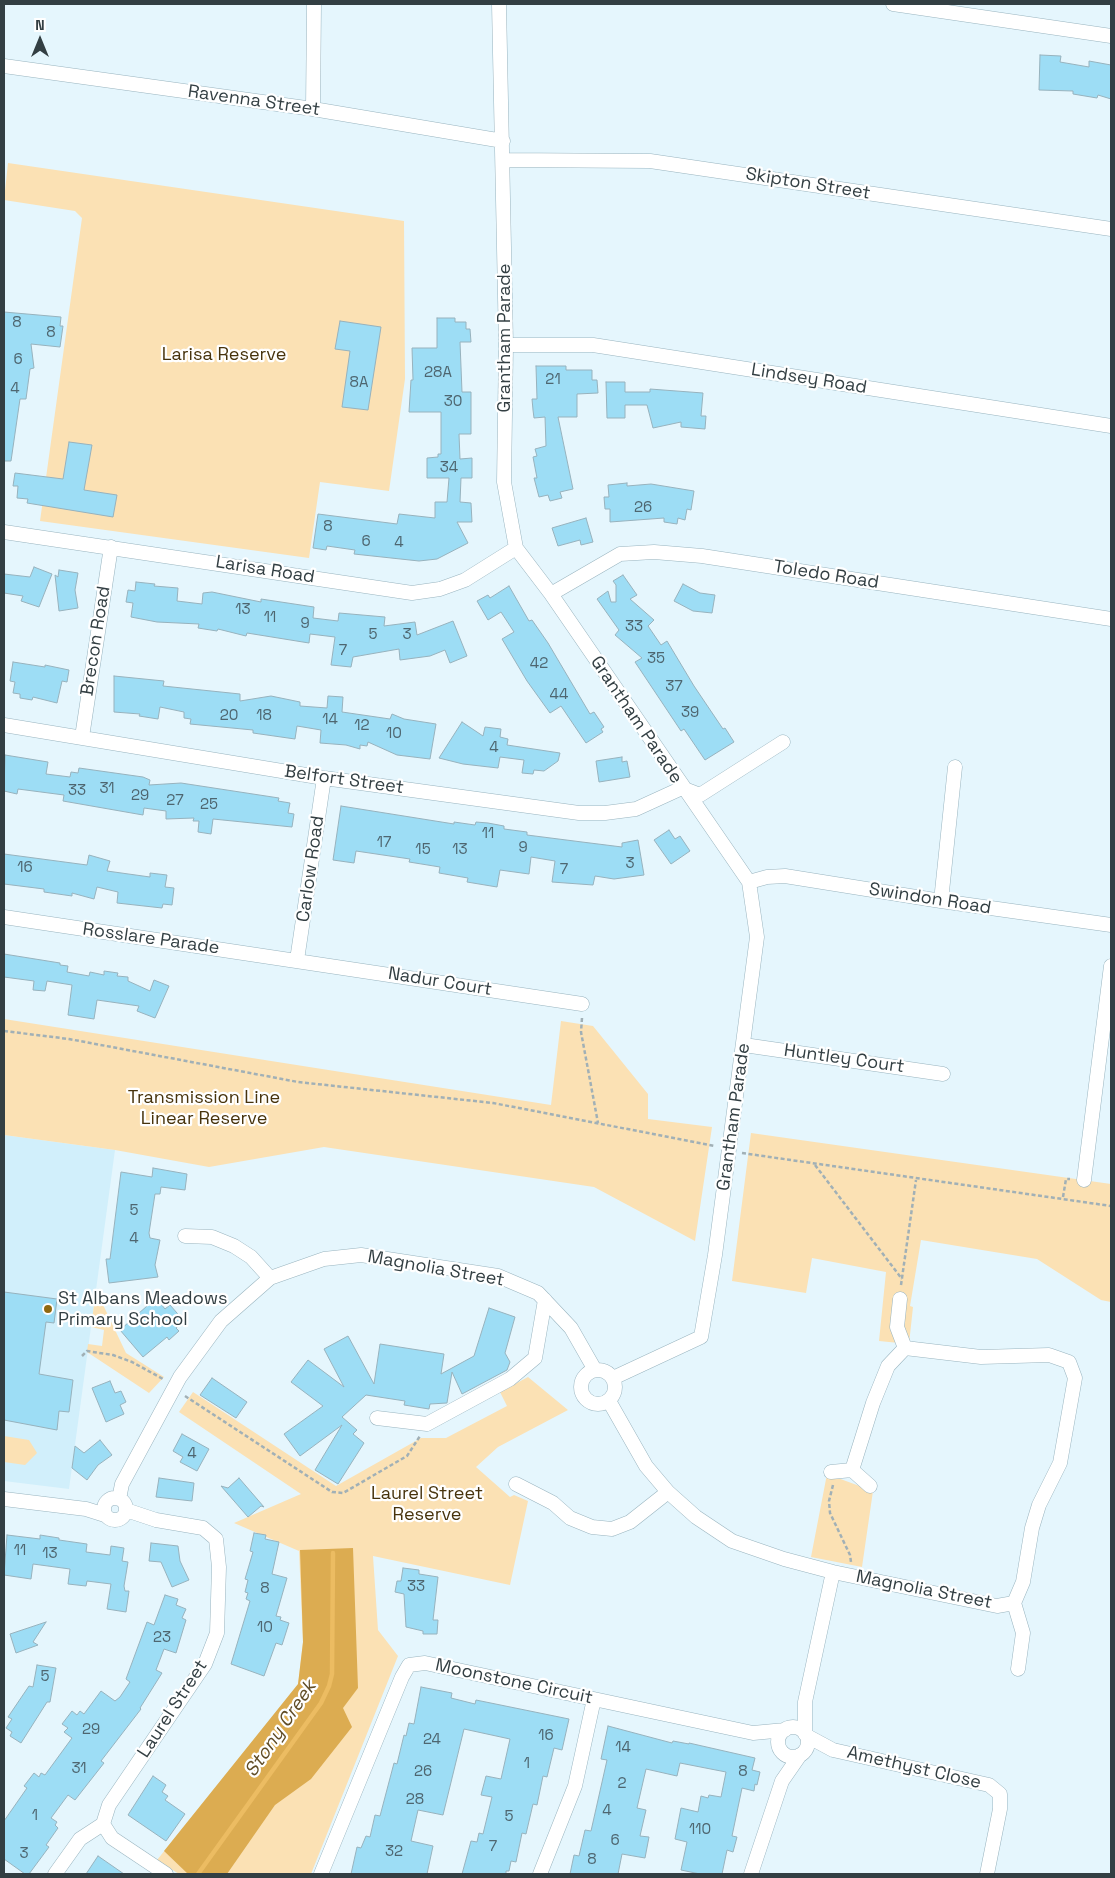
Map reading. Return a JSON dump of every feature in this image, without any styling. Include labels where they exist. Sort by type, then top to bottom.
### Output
[{"type":"street","points":[[313,109],[314,4]]},
{"type":"street","name":"Grantham Parade","points":[[499,4],[506,345],[504,482],[516,548],[551,594],[682,788],[749,882],[757,937],[715,1255],[701,1337],[613,1378]]},
{"type":"street","points":[[893,4],[1111,36]]},
{"type":"street","name":"Ravenna Street","points":[[4,67],[313,109],[503,141]]},
{"type":"street","name":"Skipton Street","points":[[503,160],[650,161],[1111,229]]},
{"type":"street","name":"Lindsey Road","points":[[506,345],[593,345],[1111,426]]},
{"type":"street","name":"Larisa Road","points":[[4,532],[110,546],[412,592],[440,589],[465,580],[516,548]]},
{"type":"street","name":"Brecon Road","points":[[82,736],[110,546]]},
{"type":"street","name":"Toledo Road","points":[[551,594],[620,554],[654,552],[702,556],[1111,619]]},
{"type":"street","name":"Belfort Street","points":[[4,725],[82,736],[324,778],[579,813],[605,813],[636,809],[682,788]]},
{"type":"street","points":[[682,788],[700,795],[783,742]]},
{"type":"street","points":[[941,901],[955,766]]},
{"type":"street","name":"Carlow Road","points":[[297,960],[324,778]]},
{"type":"street","name":"Swindon Road","points":[[749,882],[767,877],[785,876],[941,901],[1111,925]]},
{"type":"street","name":"Rosslare Parade","points":[[4,917],[297,960]]},
{"type":"street","name":"Nadur Court","points":[[297,960],[582,1004]]},
{"type":"street","points":[[1084,1180],[1111,966]]},
{"type":"street","name":"Huntley Court","points":[[744,1045],[943,1074]]},
{"type":"street","points":[[185,1236],[212,1237],[234,1246],[251,1257],[270,1278]]},
{"type":"street","name":"Magnolia Street","points":[[114,1506],[122,1484],[174,1389],[222,1321],[270,1278],[324,1259],[361,1255],[498,1276],[538,1293],[570,1328],[595,1370]]},
{"type":"street","points":[[852,1470],[873,1403],[888,1366],[906,1348],[897,1327],[900,1299]]},
{"type":"street","points":[[377,1418],[427,1424],[510,1379],[535,1358],[545,1300]]},
{"type":"street","name":"Magnolia Street","points":[[609,1401],[646,1466],[668,1492],[696,1517],[732,1542],[784,1560],[833,1572],[997,1606],[1014,1604],[1023,1582],[1032,1528],[1040,1505],[1060,1463],[1075,1378],[1069,1362],[1049,1355],[981,1357],[906,1348]]},
{"type":"street","points":[[595,1370],[607,1372],[613,1378],[615,1390],[609,1401],[603,1404],[591,1403],[582,1395],[581,1383],[583,1378],[595,1370]]},
{"type":"street","points":[[833,1474],[852,1470]]},
{"type":"street","points":[[852,1470],[870,1486]]},
{"type":"street","points":[[516,1484],[553,1504],[570,1518],[592,1527],[612,1530],[630,1522],[668,1492]]},
{"type":"street","name":"Laurel Street","points":[[4,1500],[86,1509],[114,1506],[156,1520],[203,1528],[216,1539],[220,1610],[217,1634],[205,1664],[109,1805],[102,1824]]},
{"type":"street","points":[[752,1874],[782,1781],[802,1754],[808,1742],[805,1702],[833,1572]]},
{"type":"street","points":[[1014,1604],[1023,1634],[1018,1669]]},
{"type":"street","name":"Moonstone Circuit","points":[[321,1874],[402,1677],[409,1665],[425,1663],[753,1733],[780,1748]]},
{"type":"street","points":[[540,1874],[576,1786],[594,1699]]},
{"type":"street","points":[[782,1781],[780,1736],[805,1702]]},
{"type":"street","points":[[786,1729],[796,1728],[806,1735]]},
{"type":"street","name":"Moonstone Circuit","points":[[753,1733],[786,1729]]},
{"type":"street","name":"Amethyst Close","points":[[806,1735],[833,1750],[989,1784],[1000,1794],[1000,1808],[987,1874]]},
{"type":"street","points":[[780,1748],[792,1757],[802,1754]]},
{"type":"street","name":"Amethyst Close","points":[[802,1754],[833,1750]]},
{"type":"street","points":[[55,1874],[80,1839],[102,1824],[112,1838],[166,1874]]},
{"type":"path","points":[[582,1004],[582,1032],[598,1123]]},
{"type":"path","points":[[4,1031],[69,1039],[298,1082],[493,1103],[721,1148]]},
{"type":"path","points":[[738,1153],[916,1180],[1063,1197],[1111,1206]]},
{"type":"path","points":[[814,1164],[902,1279]]},
{"type":"path","points":[[900,1299],[916,1180]]},
{"type":"path","points":[[82,1356],[87,1351],[113,1355],[159,1376],[174,1389],[332,1492],[343,1494],[407,1456],[427,1424]]},
{"type":"path","points":[[833,1474],[829,1501],[830,1513],[850,1556],[850,1566]]},
{"type":"shaded area","name":"St Albans Meadows Primary School","points":[[4,1135],[115,1150],[69,1489],[4,1481]]},
{"type":"shaded area","points":[[353,1548],[358,1688],[343,1708],[352,1727],[311,1779],[275,1805],[227,1874],[188,1874],[164,1851],[298,1684],[303,1642],[300,1550]]},
{"type":"green space","name":"Larisa Reserve","points":[[8,163],[404,221],[405,379],[389,491],[320,482],[309,558],[40,521],[82,218],[75,211],[4,200]]},
{"type":"green space","name":"Transmission Line Linear Reserve","points":[[4,1019],[551,1105],[561,1021],[593,1026],[648,1094],[648,1119],[712,1127],[695,1241],[594,1187],[324,1147],[209,1167],[115,1150],[4,1135]]},
{"type":"green space","points":[[751,1133],[1111,1184],[1111,1302],[1101,1300],[1037,1259],[921,1240],[910,1306],[913,1307],[909,1344],[879,1341],[886,1272],[812,1258],[806,1293],[732,1281]]},
{"type":"green space","points":[[96,1290],[126,1353],[164,1377],[149,1393],[87,1352],[88,1344],[102,1346],[104,1330],[91,1327]]},
{"type":"green space","name":"Laurel Street Reserve","points":[[528,1377],[568,1410],[498,1447],[476,1467],[510,1497],[514,1495],[528,1501],[510,1585],[373,1556],[378,1630],[398,1656],[311,1874],[179,1874],[157,1860],[298,1685],[303,1642],[299,1551],[234,1523],[301,1494],[179,1412],[193,1392],[336,1486],[421,1438],[446,1438],[507,1406],[500,1392]]},
{"type":"green space","points":[[4,1436],[29,1440],[37,1453],[25,1465],[4,1462]]},
{"type":"green space","points":[[827,1474],[873,1491],[862,1567],[811,1557]]},
{"type":"building","points":[[1040,55],[1061,56],[1060,62],[1089,67],[1089,61],[1111,65],[1111,99],[1098,95],[1097,98],[1073,94],[1073,91],[1039,90]]},
{"type":"building","points":[[4,312],[61,317],[60,326],[63,326],[60,347],[31,344],[34,368],[30,369],[26,399],[20,399],[11,461],[4,461]]},
{"type":"building","points":[[437,318],[455,318],[455,322],[466,322],[466,329],[470,329],[471,342],[460,342],[462,392],[471,392],[471,434],[459,434],[460,459],[472,458],[472,478],[461,478],[460,502],[471,503],[472,522],[457,522],[468,543],[437,559],[419,561],[354,554],[355,550],[327,546],[326,550],[313,548],[318,514],[397,524],[399,514],[435,518],[435,502],[447,502],[449,478],[427,478],[427,458],[438,457],[438,454],[441,454],[441,412],[409,412],[411,380],[413,380],[412,348],[437,348]]},
{"type":"building","points":[[340,321],[381,327],[368,410],[342,407],[350,351],[335,349]]},
{"type":"building","points":[[536,366],[566,366],[566,370],[592,370],[592,380],[597,380],[598,393],[577,394],[577,417],[558,417],[573,489],[560,492],[562,498],[550,501],[548,495],[539,497],[534,478],[537,478],[533,457],[537,456],[535,449],[546,446],[545,417],[534,418],[533,410],[532,399],[537,399]]},
{"type":"building","points":[[606,382],[625,382],[625,392],[650,392],[650,389],[703,393],[701,416],[706,416],[705,429],[681,427],[681,422],[653,428],[647,405],[625,405],[625,418],[607,418]]},
{"type":"building","points":[[69,442],[92,445],[84,490],[117,495],[113,517],[27,503],[28,499],[17,498],[18,486],[13,486],[15,473],[63,479]]},
{"type":"building","points":[[627,483],[627,486],[651,484],[694,491],[691,510],[687,509],[685,520],[678,518],[677,524],[664,522],[664,518],[610,522],[610,509],[605,509],[604,497],[609,497],[608,485]]},
{"type":"building","points":[[586,518],[593,542],[581,545],[580,540],[558,546],[552,528]]},
{"type":"building","points":[[34,567],[52,574],[39,607],[21,601],[23,596],[4,593],[4,574],[30,577]]},
{"type":"building","points":[[59,570],[78,573],[75,590],[78,608],[59,611],[55,575],[58,577]]},
{"type":"building","points":[[623,575],[637,595],[630,599],[654,620],[648,626],[661,645],[667,641],[694,686],[734,742],[705,760],[684,729],[681,731],[635,662],[642,658],[615,635],[619,630],[597,599],[608,591],[611,602],[616,602],[616,585],[613,581]]},
{"type":"building","points":[[136,582],[178,588],[177,601],[202,604],[203,593],[212,592],[261,602],[261,599],[314,607],[313,618],[338,621],[339,613],[385,617],[384,626],[415,622],[417,635],[453,621],[467,656],[450,663],[445,650],[430,656],[400,660],[399,649],[353,657],[351,667],[331,665],[335,637],[310,634],[309,643],[247,633],[246,636],[218,629],[217,631],[198,628],[199,624],[157,622],[131,617],[133,603],[126,602],[128,590],[135,591]]},
{"type":"building","points":[[683,584],[700,593],[715,595],[712,613],[693,611],[674,601]]},
{"type":"building","points":[[509,586],[529,621],[532,620],[548,643],[590,714],[594,712],[604,727],[601,729],[603,732],[586,743],[561,706],[550,713],[527,681],[502,639],[514,632],[501,612],[488,620],[477,601],[488,595],[490,598]]},
{"type":"building","points":[[13,662],[45,667],[45,665],[69,670],[67,682],[62,681],[57,703],[33,697],[32,700],[20,698],[20,694],[13,693],[15,682],[10,681]]},
{"type":"building","points":[[114,676],[164,681],[163,686],[240,694],[240,701],[271,696],[300,702],[300,706],[327,708],[328,696],[343,697],[342,712],[390,719],[392,714],[404,719],[436,724],[430,759],[397,755],[368,742],[367,746],[360,745],[360,749],[346,745],[320,743],[321,730],[297,726],[295,739],[253,733],[253,730],[190,724],[191,719],[184,718],[184,712],[160,707],[158,719],[139,716],[140,714],[114,712]]},
{"type":"building","points":[[462,722],[483,736],[485,727],[501,729],[500,737],[508,739],[507,745],[560,753],[558,761],[544,771],[534,770],[533,774],[522,773],[524,760],[500,757],[498,768],[463,764],[439,758]]},
{"type":"building","points":[[5,755],[48,762],[46,774],[70,777],[71,772],[78,773],[79,768],[143,777],[150,780],[149,785],[181,783],[279,798],[278,801],[290,803],[288,813],[294,814],[292,827],[213,819],[211,834],[198,832],[199,821],[193,821],[194,818],[166,819],[166,811],[144,808],[143,815],[63,801],[64,795],[18,789],[17,794],[4,791]]},
{"type":"building","points":[[622,757],[622,762],[627,761],[630,777],[599,782],[596,761]]},
{"type":"building","points":[[341,806],[454,824],[454,822],[475,825],[476,822],[488,823],[504,826],[504,829],[527,832],[527,835],[622,847],[622,843],[638,840],[644,875],[614,879],[595,876],[593,885],[552,882],[555,861],[531,857],[529,874],[500,870],[497,887],[467,882],[468,878],[439,873],[440,867],[409,862],[410,859],[356,851],[354,863],[333,860]]},
{"type":"building","points":[[669,830],[675,839],[680,836],[690,851],[671,864],[654,840]]},
{"type":"building","points":[[4,854],[87,865],[89,855],[110,861],[107,871],[150,877],[150,873],[167,875],[165,887],[174,888],[172,905],[163,904],[162,908],[117,903],[118,892],[97,887],[94,899],[72,893],[72,896],[44,892],[44,889],[4,884]]},
{"type":"building","points":[[4,954],[60,963],[60,965],[68,966],[67,972],[89,976],[90,972],[104,975],[104,971],[118,973],[117,976],[128,977],[128,981],[150,991],[154,980],[169,986],[155,1018],[137,1011],[139,1006],[97,1000],[94,1019],[68,1015],[72,985],[47,981],[45,991],[33,990],[34,981],[4,977]]},
{"type":"building","points":[[153,1168],[187,1174],[185,1190],[161,1187],[160,1194],[155,1194],[149,1233],[150,1238],[160,1240],[155,1265],[158,1277],[109,1283],[106,1259],[110,1259],[121,1172],[152,1177]]},
{"type":"building","points":[[4,1292],[57,1299],[54,1323],[46,1322],[39,1374],[73,1380],[69,1412],[59,1411],[57,1430],[4,1420]]},
{"type":"building","points":[[156,1298],[165,1309],[170,1305],[184,1321],[176,1328],[179,1331],[169,1340],[167,1337],[143,1357],[120,1330]]},
{"type":"building","points":[[489,1308],[515,1317],[505,1353],[510,1362],[507,1370],[462,1394],[452,1372],[447,1403],[430,1404],[429,1409],[404,1405],[405,1401],[366,1395],[342,1417],[357,1430],[353,1434],[364,1443],[338,1484],[315,1470],[342,1425],[300,1456],[284,1434],[323,1406],[291,1382],[308,1360],[344,1387],[324,1349],[348,1336],[374,1384],[380,1344],[444,1354],[441,1374],[474,1356]]},
{"type":"building","points":[[212,1378],[247,1402],[236,1418],[200,1395]]},
{"type":"building","points":[[110,1381],[115,1393],[121,1391],[126,1402],[120,1405],[124,1414],[106,1422],[92,1388]]},
{"type":"building","points":[[182,1434],[209,1449],[197,1471],[180,1462],[183,1457],[173,1451]]},
{"type":"building","points":[[100,1440],[112,1455],[98,1465],[87,1480],[72,1468],[75,1446],[84,1453]]},
{"type":"building","points":[[159,1478],[194,1483],[192,1501],[156,1497]]},
{"type":"building","points":[[239,1478],[264,1507],[261,1506],[248,1517],[221,1486],[228,1488]]},
{"type":"building","points":[[254,1533],[266,1535],[265,1539],[279,1542],[272,1574],[287,1578],[276,1616],[281,1617],[280,1620],[289,1623],[282,1645],[276,1643],[264,1676],[231,1664],[250,1601],[246,1599],[248,1593],[245,1592],[248,1580],[245,1579],[253,1552],[250,1551]]},
{"type":"building","points":[[7,1535],[40,1539],[40,1535],[59,1538],[59,1540],[87,1544],[86,1552],[110,1555],[111,1546],[124,1548],[122,1561],[128,1562],[124,1586],[125,1591],[129,1591],[126,1612],[107,1609],[111,1584],[87,1581],[86,1586],[68,1584],[70,1569],[33,1564],[31,1579],[4,1575]]},
{"type":"building","points":[[151,1543],[178,1546],[180,1561],[189,1580],[172,1587],[161,1562],[149,1561]]},
{"type":"building","points":[[403,1568],[419,1570],[419,1574],[438,1577],[433,1620],[438,1620],[437,1634],[423,1634],[423,1631],[406,1627],[404,1594],[395,1592],[397,1581],[401,1581]]},
{"type":"building","points":[[165,1595],[178,1599],[176,1605],[186,1609],[182,1618],[186,1620],[176,1653],[164,1649],[156,1670],[162,1673],[141,1709],[101,1761],[104,1763],[75,1800],[68,1795],[51,1818],[57,1822],[55,1825],[58,1828],[46,1845],[49,1847],[29,1874],[25,1874],[4,1859],[4,1821],[27,1788],[24,1786],[34,1773],[39,1777],[41,1773],[45,1775],[72,1738],[64,1732],[68,1728],[62,1724],[72,1711],[77,1715],[80,1711],[84,1714],[101,1691],[115,1701],[120,1697],[130,1682],[126,1679],[147,1622],[154,1625]]},
{"type":"building","points":[[46,1622],[33,1642],[38,1645],[16,1653],[10,1634]]},
{"type":"building","points":[[37,1665],[56,1668],[50,1702],[47,1702],[21,1743],[10,1736],[12,1732],[6,1728],[12,1719],[8,1717],[29,1686],[33,1687]]},
{"type":"building","points":[[421,1687],[452,1693],[451,1698],[475,1704],[476,1700],[569,1719],[562,1750],[554,1748],[547,1777],[543,1776],[537,1805],[533,1804],[526,1834],[522,1833],[516,1862],[511,1861],[509,1871],[506,1871],[506,1874],[462,1874],[471,1841],[477,1842],[479,1833],[483,1834],[492,1797],[481,1795],[486,1776],[501,1779],[510,1739],[464,1729],[443,1815],[418,1810],[411,1841],[433,1846],[427,1874],[351,1874],[357,1847],[361,1848],[366,1836],[370,1837],[375,1815],[380,1816],[394,1763],[397,1764],[404,1735],[406,1736],[409,1723],[414,1724]]},
{"type":"building","points":[[608,1726],[672,1743],[673,1741],[689,1743],[755,1758],[752,1770],[760,1772],[757,1785],[755,1784],[754,1791],[742,1788],[732,1836],[737,1837],[733,1852],[727,1850],[722,1874],[700,1874],[681,1870],[687,1842],[675,1839],[681,1808],[698,1812],[701,1796],[708,1798],[709,1795],[721,1797],[726,1772],[680,1763],[677,1776],[646,1769],[637,1808],[646,1810],[640,1836],[649,1837],[645,1858],[622,1854],[618,1874],[570,1874],[574,1855],[579,1856],[585,1830],[591,1831],[607,1760],[601,1759]]},
{"type":"building","points":[[153,1776],[166,1785],[162,1792],[168,1796],[165,1800],[185,1814],[166,1841],[128,1815]]},
{"type":"building","points":[[98,1856],[124,1874],[86,1874]]},
{"type":"waterway","name":"Stony Creek","points":[[198,1874],[321,1703],[329,1686],[332,1674],[333,1553]]},
{"type":"place","name":"St Albans Meadows Primary School","points":[[48,1309]]}]
